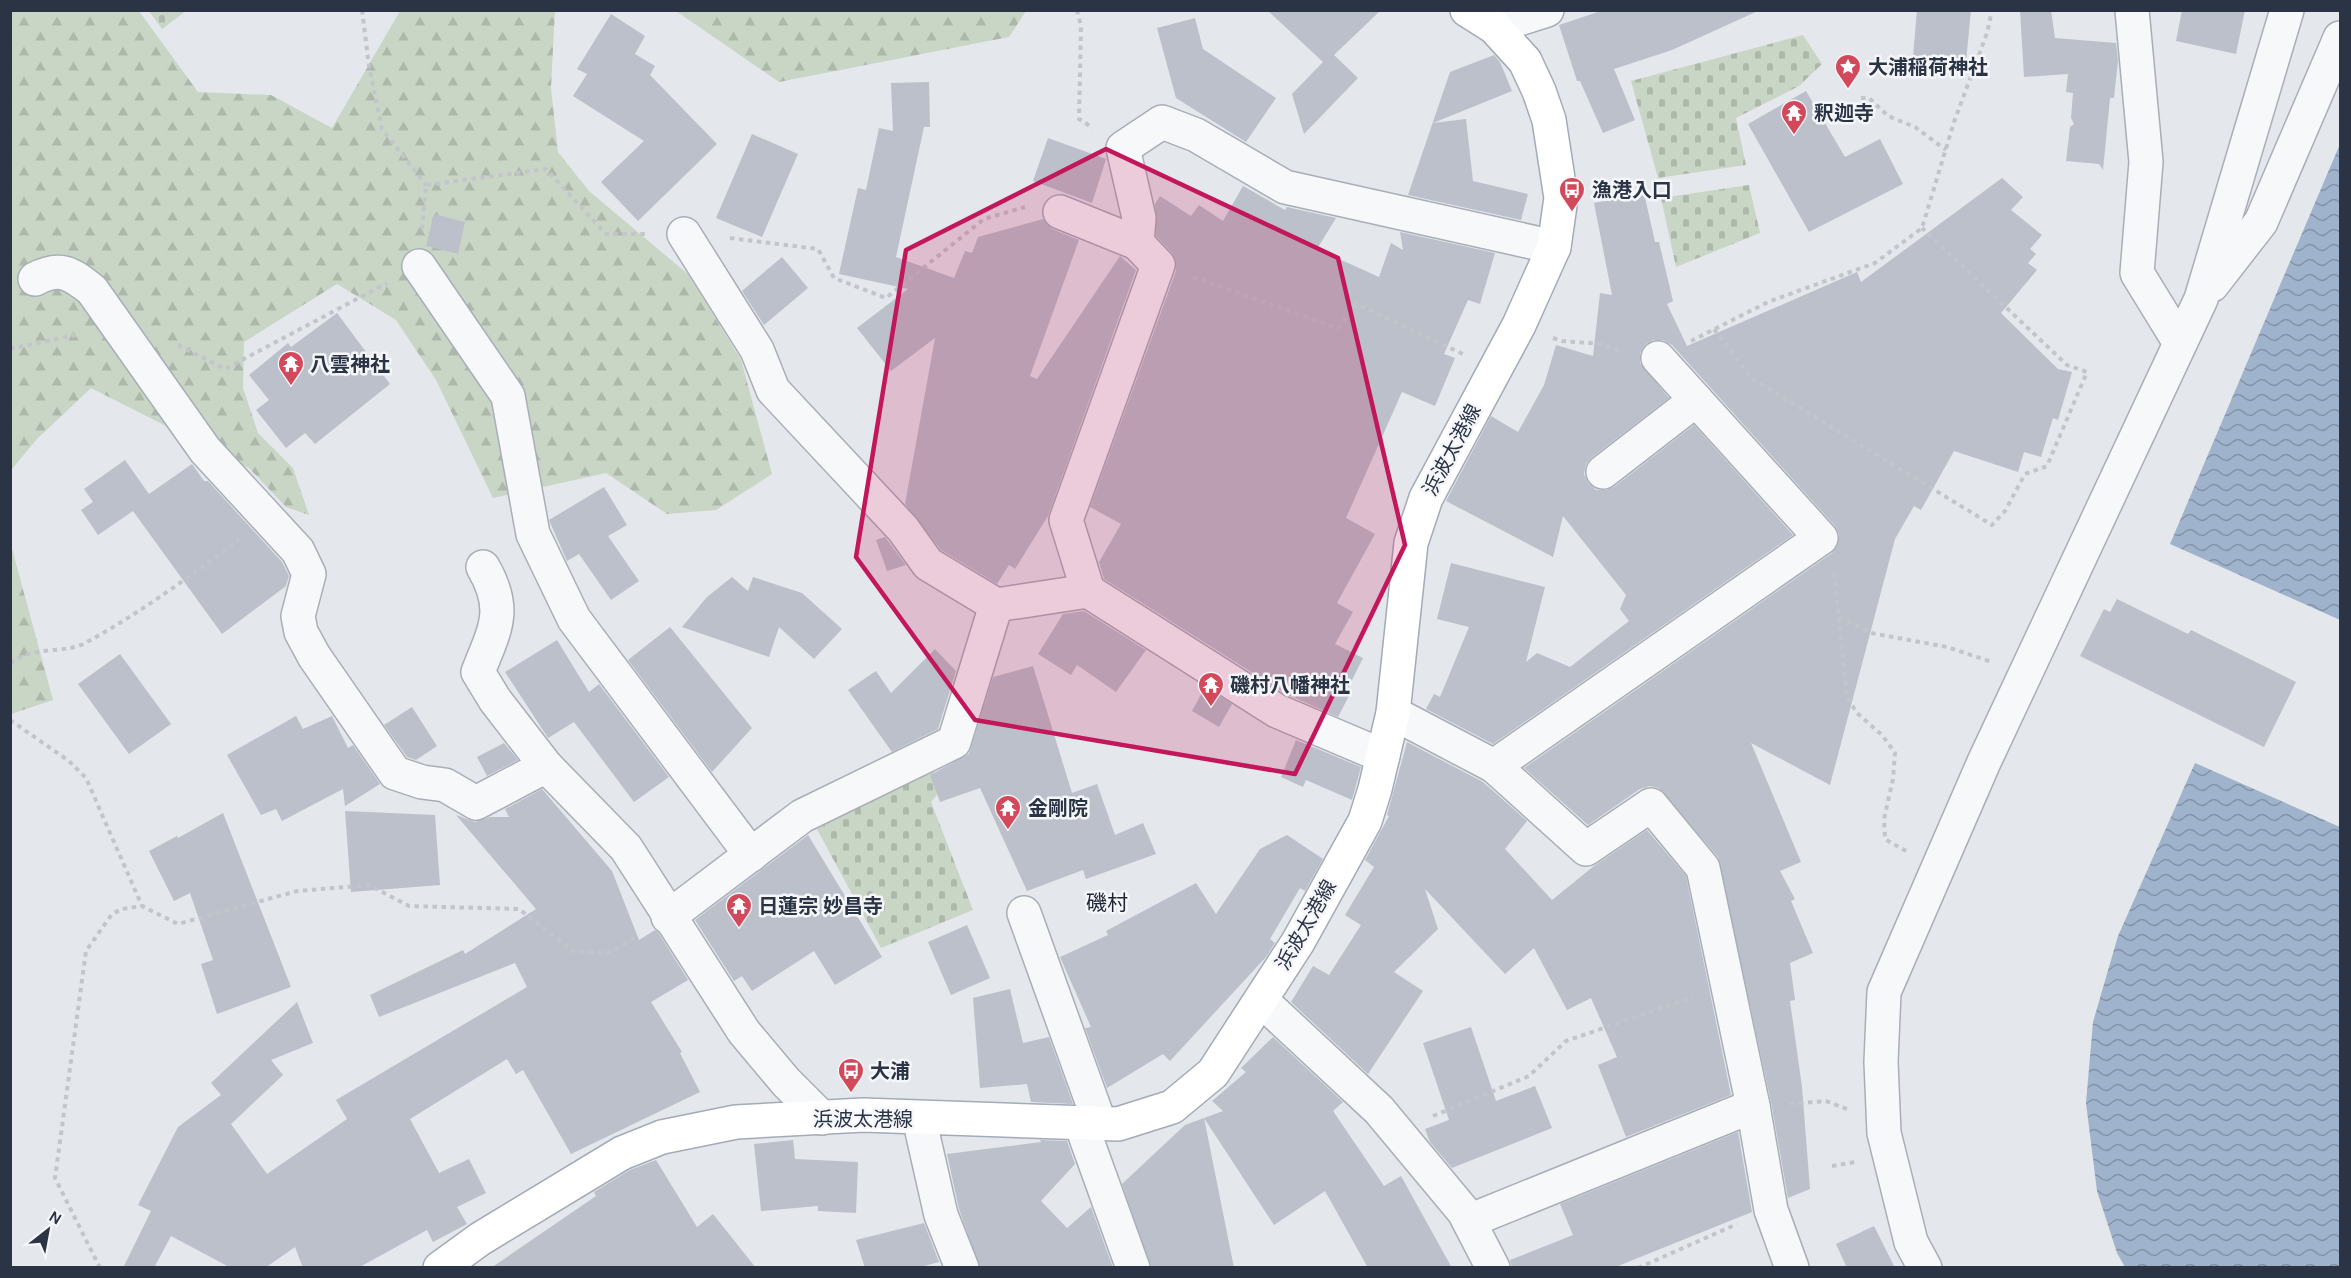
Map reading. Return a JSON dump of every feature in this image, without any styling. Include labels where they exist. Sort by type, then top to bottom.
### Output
[{"type":"main road","name":"浜波太港線","points":[[440,1268],[498,1227],[622,1153],[662,1137],[736,1122],[863,1115],[919,1119],[1118,1124],[1172,1107],[1193,1092],[1213,1073],[1262,1001],[1365,821],[1393,713],[1411,543],[1426,498],[1519,325],[1554,247],[1561,198],[1549,120],[1525,61],[1480,19]]},
{"type":"street","points":[[1480,19],[1547,10]]},
{"type":"street","points":[[2132,10],[2146,162],[2137,273],[2180,343]]},
{"type":"street","points":[[1925,1268],[1911,1242],[1884,1133],[1881,1050],[1884,992],[2026,673],[2201,299],[2287,10]]},
{"type":"street","points":[[2201,299],[2261,222],[2340,38]]},
{"type":"street","points":[[1383,756],[1277,711],[1088,591],[1066,520],[1147,254],[1123,148],[1162,122],[1196,135],[1285,187],[1554,247]]},
{"type":"street","points":[[1060,212],[1147,254]]},
{"type":"street","points":[[684,234],[757,350],[772,390],[903,529],[928,564],[996,605],[1088,591]]},
{"type":"street","points":[[419,266],[508,396],[533,534],[574,619],[751,855]]},
{"type":"street","points":[[35,279],[51,271],[75,276],[92,290],[205,450],[298,550],[309,574],[298,616],[301,632],[314,656],[395,773],[445,785],[476,803],[546,766]]},
{"type":"street","points":[[1494,766],[1821,538],[1658,357]]},
{"type":"street","points":[[1604,472],[1696,400]]},
{"type":"street","points":[[483,567],[493,585],[499,616],[478,672],[495,700],[546,766],[626,848],[668,917],[744,1032],[786,1083],[822,1118]]},
{"type":"street","points":[[668,917],[802,816],[954,742],[996,605]]},
{"type":"street","points":[[1393,713],[1494,766],[1586,849],[1651,805],[1703,868],[1753,1106],[1771,1210],[1792,1268]]},
{"type":"street","points":[[1024,913],[1133,1268]]},
{"type":"street","points":[[1262,1001],[1379,1110],[1469,1221],[1492,1268]]},
{"type":"street","points":[[1469,1221],[1753,1106]]},
{"type":"street","points":[[919,1119],[941,1215],[962,1268]]},
{"type":"path","points":[[225,369],[419,266],[426,185],[382,129],[369,66],[362,10]]},
{"type":"path","points":[[1077,10],[1081,26],[1079,119],[1123,148]]},
{"type":"path","points":[[1519,325],[1562,341],[1602,344],[1648,362],[1787,294],[1875,263],[1922,228],[1946,150],[1988,33],[1992,10]]},
{"type":"path","points":[[1861,98],[1869,99],[1888,116],[1915,127],[1946,150]]},
{"type":"path","points":[[426,185],[546,169],[606,234],[684,234],[818,249],[834,278],[886,298],[984,219],[1024,207],[1060,212]]},
{"type":"path","points":[[1714,329],[1751,378],[1992,525],[2005,511],[2025,474],[2047,466],[2086,372],[2067,365],[1922,228]]},
{"type":"path","points":[[1147,254],[1338,328],[1356,304],[1495,368]]},
{"type":"path","points":[[10,663],[19,657],[49,648],[82,645],[188,578],[268,516]]},
{"type":"path","points":[[1821,538],[1834,573],[1846,697],[1857,713],[1882,735],[1895,753],[1893,779],[1884,819],[1885,839],[1900,850],[1942,860]]},
{"type":"path","points":[[1838,616],[1871,633],[1947,647],[2026,673]]},
{"type":"path","points":[[10,720],[69,761],[86,778],[142,906],[178,924],[297,891],[369,885],[409,906],[519,909],[573,951],[609,953],[668,917]]},
{"type":"path","points":[[100,1268],[55,1178],[86,951],[112,914],[142,906]]},
{"type":"path","points":[[1397,1131],[1529,1076],[1566,1041],[1728,985]]},
{"type":"path","points":[[1753,1106],[1826,1101],[1848,1109],[1849,1120]]},
{"type":"path","points":[[1851,1152],[1852,1163]]},
{"type":"path","points":[[1638,1268],[1771,1210]]},
{"type":"highlighted area","points":[[1106,149],[1338,258],[1405,545],[1295,774],[975,720],[856,557],[906,250]]},
{"type":"green space","points":[[555,10],[551,88],[558,152],[589,191],[689,275],[741,360],[772,474],[716,510],[667,514],[606,473],[493,498],[436,380],[396,320],[337,284],[244,342],[243,388],[258,433],[293,468],[309,515],[286,507],[249,468],[91,388],[37,439],[11,470],[11,11],[139,11],[198,92],[271,95],[332,128],[400,11]]},
{"type":"green space","points":[[149,11],[186,11],[162,29]]},
{"type":"green space","points":[[676,11],[1026,11],[1009,37],[779,82]]},
{"type":"green space","points":[[1803,35],[1822,64],[1799,86],[1736,118],[1746,165],[1658,178],[1631,81]]},
{"type":"green space","points":[[1749,185],[1760,233],[1676,267],[1661,198]]},
{"type":"green space","points":[[11,545],[53,700],[10,714]]},
{"type":"green space","points":[[930,763],[942,789],[931,802],[973,910],[881,948],[811,818]]},
{"type":"water","points":[[2340,144],[2340,620],[2170,544]]},
{"type":"water","points":[[2195,763],[2340,827],[2340,1267],[2125,1267],[2117,1253],[2097,1191],[2086,1103],[2093,1022],[2118,936]]},
{"type":"building","points":[[1267,10],[1381,10],[1334,55],[1358,78],[1304,134],[1292,94],[1323,62]]},
{"type":"building","points":[[1604,10],[1760,10],[1672,50],[1614,69],[1635,120],[1603,133],[1580,81],[1577,81],[1559,25]]},
{"type":"building","points":[[1917,10],[1971,10],[1966,62],[1913,57]]},
{"type":"building","points":[[2020,10],[2051,10],[2055,38],[2116,43],[2118,61],[2114,98],[2110,98],[2103,170],[2099,164],[2066,161],[2070,127],[2074,124],[2071,118],[2073,93],[2066,92],[2068,74],[2024,77]]},
{"type":"building","points":[[2182,10],[2245,10],[2236,54],[2176,41]]},
{"type":"building","points":[[611,14],[645,36],[635,54],[655,66],[650,75],[717,144],[638,221],[601,182],[644,141],[573,96],[587,74],[577,69]]},
{"type":"building","points":[[1195,18],[1203,49],[1276,98],[1246,142],[1176,98],[1157,28]]},
{"type":"building","points":[[1494,55],[1500,62],[1512,91],[1433,123],[1466,119],[1473,181],[1528,194],[1521,220],[1408,195],[1450,72]]},
{"type":"building","points":[[929,82],[930,127],[924,127],[896,257],[954,278],[965,251],[972,253],[978,237],[1043,219],[1052,229],[1079,240],[1030,376],[1037,379],[1120,256],[1136,270],[1048,516],[1015,569],[1009,565],[997,584],[941,550],[905,504],[935,338],[891,371],[857,328],[908,289],[839,274],[858,188],[866,190],[879,128],[893,131],[891,83]]},
{"type":"building","points":[[1806,91],[1845,157],[1880,139],[1903,184],[1809,232],[1748,124]]},
{"type":"building","points":[[752,134],[798,154],[762,237],[716,218]]},
{"type":"building","points":[[1048,138],[1106,159],[1092,203],[1033,181]]},
{"type":"building","points":[[2002,178],[2023,197],[2011,210],[2042,235],[2030,249],[2036,254],[2028,263],[2037,270],[2001,313],[2058,369],[2072,372],[2058,420],[2053,418],[2041,457],[2024,452],[2018,472],[1954,451],[1921,510],[1914,506],[1895,539],[1830,785],[1751,743],[1801,862],[1780,871],[1795,899],[1791,901],[1813,953],[1790,963],[1795,1000],[1790,1001],[1802,1087],[1810,1189],[1788,1198],[1771,1102],[1718,857],[1659,788],[1650,786],[1640,789],[1588,825],[1524,768],[1832,553],[1838,545],[1839,534],[1835,526],[1672,345],[1663,340],[1653,340],[1646,344],[1640,353],[1640,363],[1669,398],[1591,458],[1586,464],[1584,474],[1588,483],[1596,490],[1614,487],[1694,425],[1793,535],[1493,744],[1426,709],[1434,694],[1440,697],[1469,627],[1437,619],[1451,563],[1545,587],[1526,662],[1537,653],[1570,667],[1629,621],[1620,609],[1626,595],[1563,516],[1553,557],[1446,501],[1491,416],[1518,432],[1544,385],[1556,345],[1593,356],[1600,293],[1612,295],[1594,203],[1644,193],[1655,242],[1659,242],[1673,301],[1667,304],[1687,346],[1857,272],[1861,282]]},
{"type":"building","points":[[1243,186],[1285,210],[1287,207],[1336,218],[1317,249],[1379,277],[1391,243],[1403,250],[1400,232],[1495,253],[1480,304],[1468,300],[1444,354],[1455,358],[1435,406],[1402,392],[1346,518],[1375,534],[1337,603],[1353,612],[1335,644],[1363,658],[1348,688],[1352,690],[1338,717],[1286,694],[1104,579],[1099,562],[1121,524],[1090,507],[1176,271],[1176,262],[1172,253],[1156,236],[1155,204],[1160,196],[1191,216],[1199,205],[1223,221]]},
{"type":"building","points":[[434,214],[465,222],[458,254],[426,246]]},
{"type":"building","points":[[782,257],[808,288],[764,325],[742,291]]},
{"type":"building","points":[[337,313],[390,384],[315,444],[305,433],[286,448],[256,410],[269,400],[249,375],[288,343],[291,347]]},
{"type":"building","points":[[125,460],[149,494],[192,464],[204,481],[208,481],[282,562],[289,576],[286,586],[222,634],[133,511],[98,535],[81,510],[93,502],[84,489]]},
{"type":"building","points":[[604,487],[627,525],[608,536],[639,581],[611,600],[579,554],[567,561],[549,520]]},
{"type":"building","points":[[885,537],[906,565],[887,571],[876,540]]},
{"type":"building","points":[[732,577],[748,591],[753,577],[802,593],[842,629],[814,659],[779,627],[769,657],[682,627],[707,597]]},
{"type":"building","points":[[2117,599],[2188,634],[2191,630],[2296,682],[2264,747],[2080,656],[2104,609],[2110,612]]},
{"type":"building","points":[[1084,611],[1146,650],[1116,692],[1077,665],[1071,675],[1038,654],[1063,614]]},
{"type":"building","points":[[670,627],[752,728],[712,772],[628,660]]},
{"type":"building","points":[[557,640],[589,692],[599,684],[669,777],[634,802],[574,722],[548,738],[505,672]]},
{"type":"building","points":[[935,649],[956,671],[938,729],[892,752],[848,690],[876,671],[891,693]]},
{"type":"building","points":[[120,654],[171,724],[129,754],[78,684]]},
{"type":"building","points":[[1033,666],[1072,793],[1097,784],[1115,835],[1143,823],[1156,854],[1086,879],[1083,870],[1027,891],[980,788],[940,802],[930,775],[969,754],[993,677]]},
{"type":"building","name":"磯村八幡神社","points":[[1205,687],[1232,704],[1219,727],[1192,711]]},
{"type":"building","points":[[412,707],[437,746],[416,760],[407,757],[384,725]]},
{"type":"building","points":[[296,716],[303,729],[332,716],[348,748],[353,745],[380,784],[345,806],[343,789],[282,821],[276,809],[261,815],[227,755]]},
{"type":"building","points":[[1296,740],[1361,767],[1352,800],[1306,780],[1303,787],[1281,777]]},
{"type":"building","points":[[1407,742],[1483,782],[1527,821],[1505,849],[1552,900],[1594,866],[1647,830],[1686,876],[1731,1095],[1626,1137],[1598,1065],[1617,1057],[1591,998],[1567,1010],[1534,948],[1505,974],[1425,889],[1438,929],[1394,972],[1423,991],[1368,1074],[1291,1002],[1313,966],[1329,975],[1361,925],[1345,915],[1374,867],[1365,860],[1389,816],[1387,815]]},
{"type":"building","points":[[504,743],[518,760],[487,776],[477,757]]},
{"type":"building","points":[[542,789],[612,871],[639,940],[655,930],[658,932],[688,980],[651,1002],[682,1052],[680,1053],[700,1092],[571,1154],[523,1070],[516,1074],[507,1059],[410,1119],[439,1173],[469,1159],[486,1193],[457,1207],[467,1224],[433,1242],[427,1230],[358,1268],[303,1268],[295,1247],[265,1268],[231,1268],[171,1236],[154,1268],[123,1268],[151,1211],[138,1205],[178,1127],[221,1095],[211,1083],[297,1002],[313,1043],[271,1060],[283,1075],[231,1124],[267,1174],[347,1119],[336,1100],[527,987],[515,963],[379,1017],[370,995],[463,950],[465,954],[536,909],[456,815],[475,822],[490,817],[509,817],[505,809]]},
{"type":"building","points":[[345,811],[435,815],[440,885],[351,892]]},
{"type":"building","points":[[223,813],[291,987],[217,1014],[201,964],[213,960],[190,893],[174,901],[149,851]]},
{"type":"building","points":[[808,835],[882,957],[835,985],[814,951],[752,991],[742,976],[734,981],[695,920]]},
{"type":"building","points":[[1287,835],[1323,859],[1305,891],[1300,888],[1270,939],[1275,943],[1266,957],[1170,1061],[1163,1054],[1107,1088],[1085,1028],[1091,1027],[1060,957],[1108,935],[1106,931],[1196,883],[1216,914],[1260,849]]},
{"type":"building","points":[[967,925],[990,978],[951,995],[928,942]]},
{"type":"building","points":[[1010,989],[1023,1043],[1049,1037],[1073,1104],[1031,1102],[1027,1084],[980,1088],[973,998]]},
{"type":"building","points":[[1471,1027],[1496,1101],[1535,1086],[1552,1128],[1452,1168],[1430,1142],[1425,1129],[1449,1120],[1423,1043]]},
{"type":"building","points":[[1273,1037],[1343,1102],[1333,1111],[1384,1186],[1401,1176],[1452,1268],[1368,1268],[1325,1191],[1274,1225],[1204,1118],[1223,1111],[1212,1101],[1246,1072],[1241,1068]]},
{"type":"building","points":[[1204,1118],[1234,1268],[1151,1268],[1122,1184],[1185,1125]]},
{"type":"building","points":[[1738,1132],[1752,1212],[1613,1268],[1512,1268],[1510,1260],[1573,1235],[1560,1204]]},
{"type":"building","points":[[793,1140],[795,1159],[858,1162],[856,1213],[818,1211],[818,1206],[761,1211],[754,1144]]},
{"type":"building","points":[[1040,1140],[1067,1141],[1075,1164],[1041,1201],[1067,1228],[1091,1207],[1113,1268],[980,1268],[959,1209],[947,1154],[1041,1142]]},
{"type":"building","points":[[656,1160],[697,1227],[713,1214],[756,1268],[491,1268],[596,1196],[594,1192],[630,1170]]},
{"type":"building","points":[[924,1223],[939,1262],[917,1268],[865,1268],[856,1240]]},
{"type":"building","points":[[1874,1226],[1895,1268],[1847,1268],[1836,1244]]},
{"type":"place","name":"大浦稲荷神社","points":[[1848,90]]},
{"type":"place","name":"釈迦寺","points":[[1794,136]]},
{"type":"place","name":"漁港入口","points":[[1572,213]]},
{"type":"place","name":"八雲神社","points":[[291,387]]},
{"type":"place","name":"磯村八幡神社","points":[[1211,708]]},
{"type":"place","name":"金剛院","points":[[1008,831]]},
{"type":"place","name":"日蓮宗 妙昌寺","points":[[739,929]]},
{"type":"place","name":"大浦","points":[[851,1094]]},
{"type":"district","name":"磯村","points":[[1107,903]]}]
